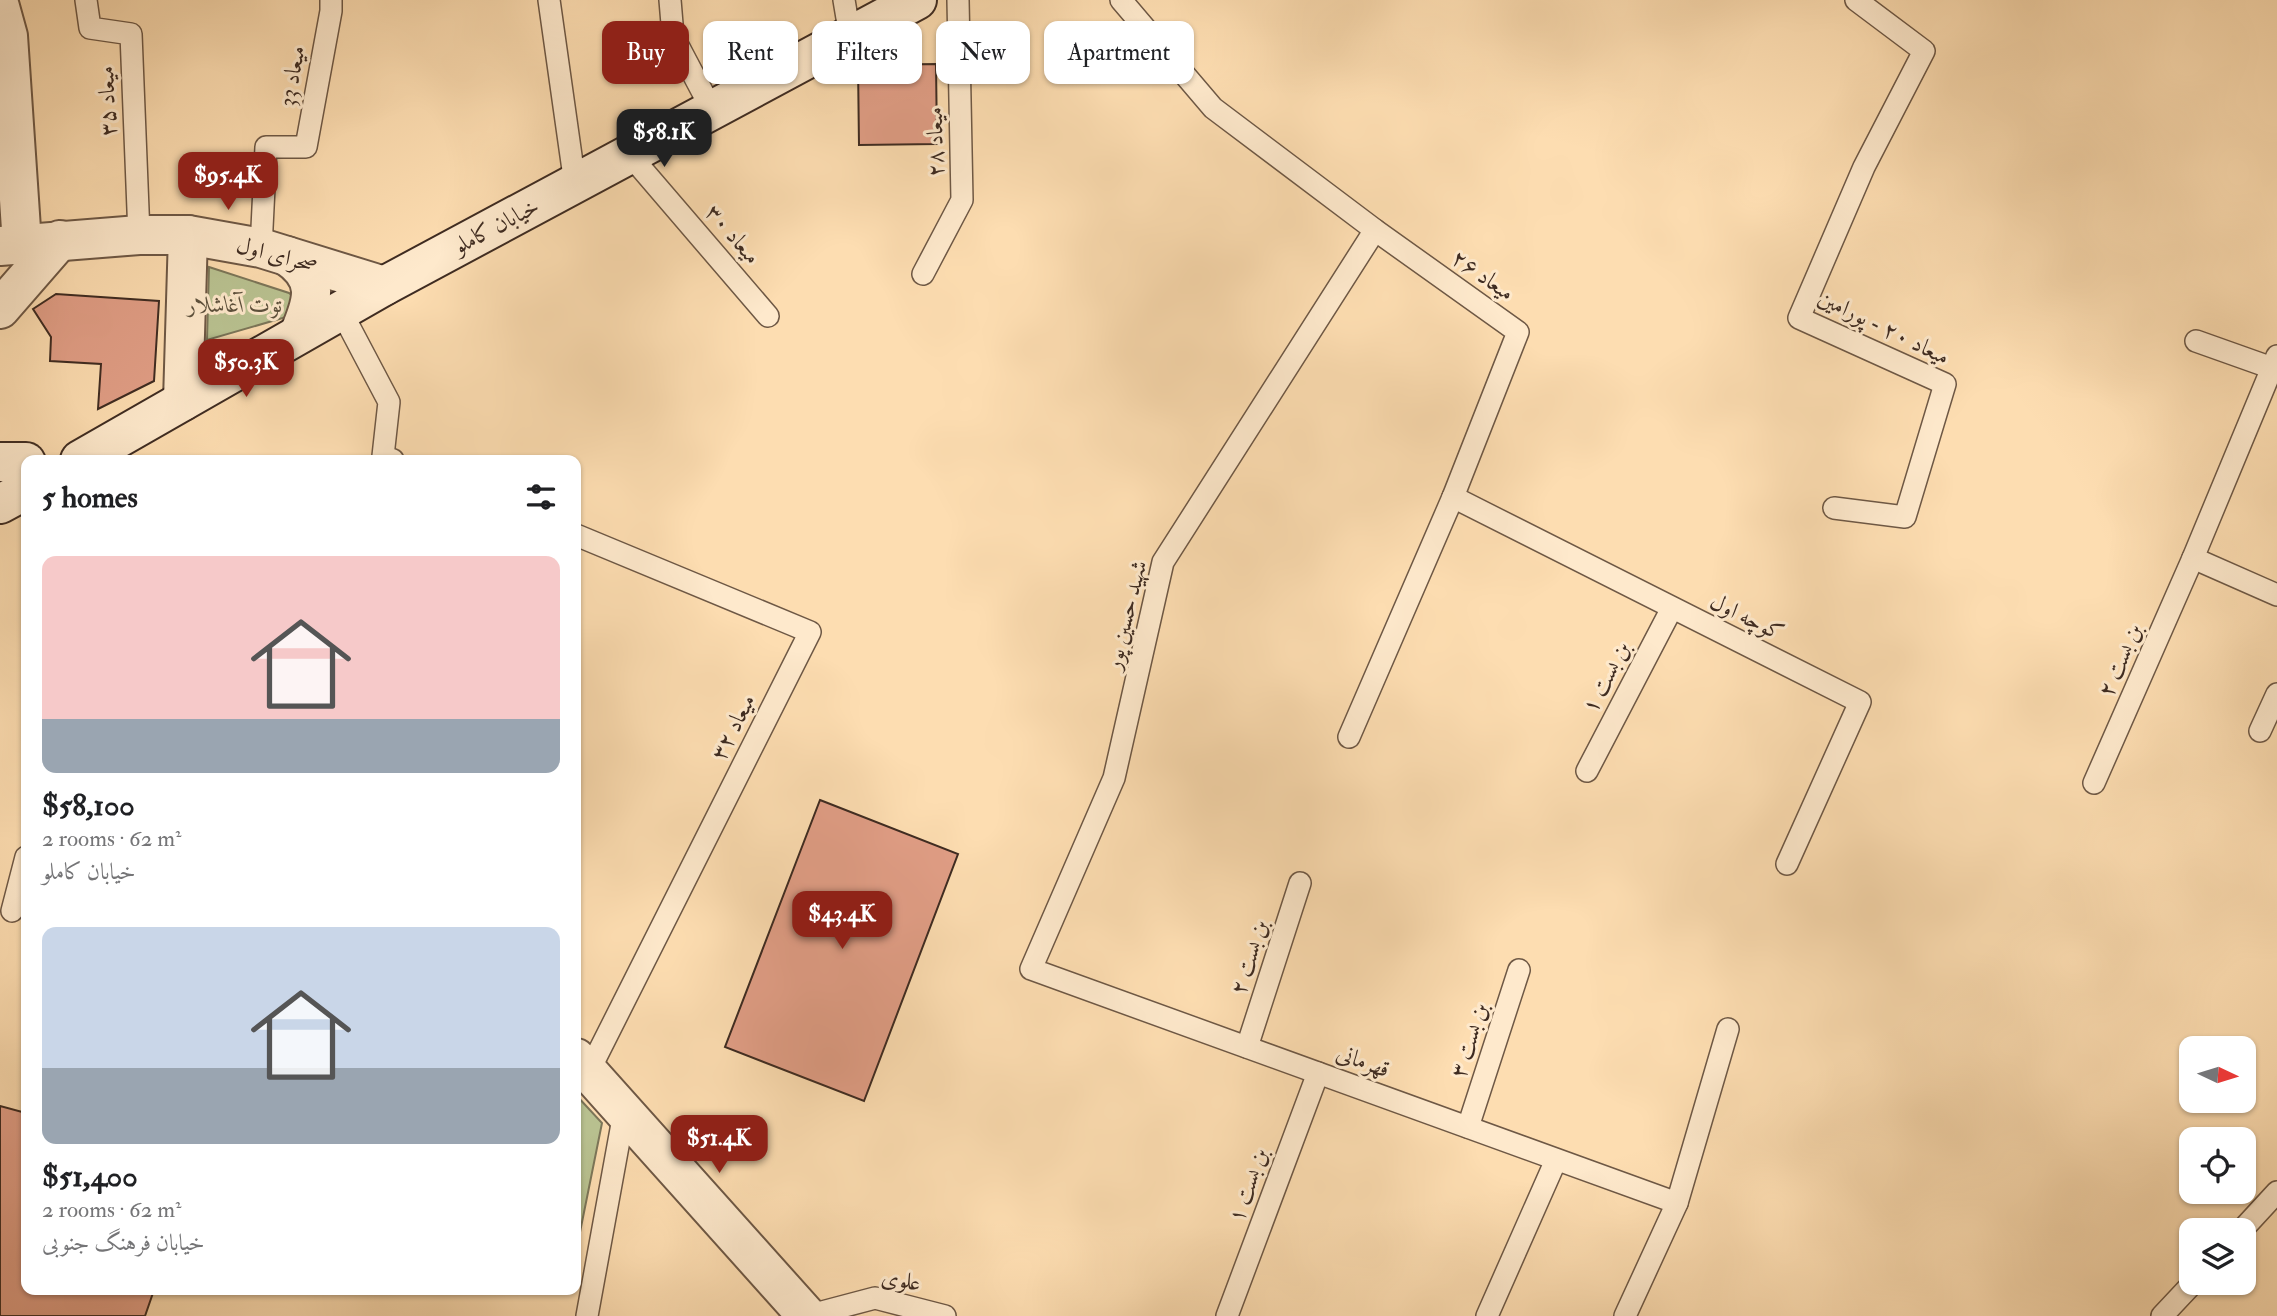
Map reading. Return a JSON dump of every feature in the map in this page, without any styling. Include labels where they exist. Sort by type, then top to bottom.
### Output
[{"type":"street","name":"خیابان کاملو","points":[[89,455],[384,286],[712,110],[847,18],[917,0]]},
{"type":"street","points":[[0,7],[8,36],[11,245]]},
{"type":"street","name":"صحرای اول","points":[[11,245],[139,235],[188,235],[274,252],[384,286]]},
{"type":"street","points":[[183,401],[188,235]]},
{"type":"street","points":[[0,309],[60,240]]},
{"type":"street","points":[[274,252],[306,272],[310,282],[310,307],[299,334]]},
{"type":"street","points":[[0,462],[21,462]]},
{"type":"street","points":[[0,504],[21,493]]},
{"type":"street","points":[[582,1065],[807,1316]]},
{"type":"lane","name":"میعاد ۳۵","points":[[86,0],[90,27],[131,34],[139,235]]},
{"type":"lane","name":"میعاد 33","points":[[274,252],[266,147],[306,147],[331,0]]},
{"type":"lane","points":[[549,0],[575,184]]},
{"type":"lane","points":[[670,0],[673,36],[712,110]]},
{"type":"lane","name":"میعاد ۲۸","points":[[923,274],[962,200],[958,0]]},
{"type":"lane","name":"میعاد ۲۶","points":[[1121,0],[1213,108],[1375,230],[1518,332],[1453,497],[1349,737]]},
{"type":"lane","name":"میعاد ۲۰ - پورامین","points":[[1834,508],[1905,517],[1945,384],[1799,318],[1864,167],[1924,51],[1856,0]]},
{"type":"lane","name":"میعاد ۳۰","points":[[629,154],[768,316]]},
{"type":"lane","name":"شهید حسین پور","points":[[1031,969],[1114,778],[1163,562],[1375,230]]},
{"type":"lane","points":[[341,311],[389,402],[383,455]]},
{"type":"lane","points":[[2196,341],[2274,362],[2193,558],[2277,594]]},
{"type":"lane","name":"کوچه اول","points":[[1453,497],[1860,702],[1787,864]]},
{"type":"lane","name":"میعاد ۳۲","points":[[581,538],[810,632],[582,1065]]},
{"type":"lane","name":"بن بست ۲","points":[[2094,783],[2193,558]]},
{"type":"lane","name":"بن بست ۱","points":[[1587,771],[1672,608]]},
{"type":"lane","points":[[2260,731],[2277,694]]},
{"type":"lane","points":[[12,911],[21,877]]},
{"type":"lane","name":"بن بست ۲","points":[[1247,1047],[1300,883]]},
{"type":"lane","name":"قهرمانی","points":[[1031,969],[1677,1203]]},
{"type":"lane","name":"بن بست ۳","points":[[1468,1127],[1519,970]]},
{"type":"lane","points":[[1625,1316],[1677,1203],[1728,1028]]},
{"type":"lane","name":"بن بست ۱","points":[[1227,1316],[1318,1073]]},
{"type":"lane","points":[[587,1316],[624,1113]]},
{"type":"lane","points":[[1487,1316],[1556,1160]]},
{"type":"lane","points":[[2253,1218],[2277,1192]]},
{"type":"lane","points":[[2162,1316],[2182,1295]]},
{"type":"lane","name":"علوی","points":[[807,1316],[875,1298],[945,1316]]},
{"type":"green space","name":"توت آغاشلار","points":[[209,267],[289,293],[295,298],[293,315],[207,340]]},
{"type":"green space","points":[[581,1100],[602,1123],[581,1227]]},
{"type":"building","points":[[922,64],[936,64],[937,144],[859,145],[858,84],[922,84]]},
{"type":"building","points":[[56,294],[159,301],[154,381],[98,409],[101,364],[50,361],[51,337],[33,309]]},
{"type":"building","points":[[820,800],[958,854],[864,1101],[725,1047]]},
{"type":"building","points":[[0,1106],[21,1112],[21,1295],[152,1295],[145,1316],[0,1316]]}]
